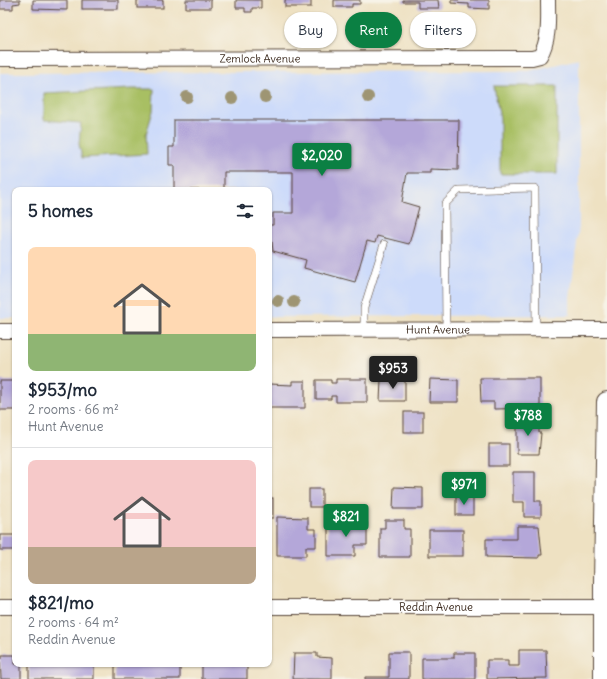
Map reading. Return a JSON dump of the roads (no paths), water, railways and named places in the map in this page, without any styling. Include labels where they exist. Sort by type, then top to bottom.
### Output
[{"type":"main road","points":[[604,679],[607,402]]},
{"type":"street","name":"Zemlock Avenue","points":[[0,59],[519,58],[540,56],[546,47],[548,35],[548,0]]},
{"type":"street","name":"Hunt Avenue","points":[[272,330],[607,329]]},
{"type":"street","points":[[0,331],[12,331]]},
{"type":"street","points":[[0,607],[12,607]]},
{"type":"street","name":"Reddin Avenue","points":[[272,607],[604,607]]},
{"type":"lane","points":[[446,329],[446,204],[458,190],[535,188],[536,329]]},
{"type":"lane","points":[[364,330],[364,308],[384,244]]}]
